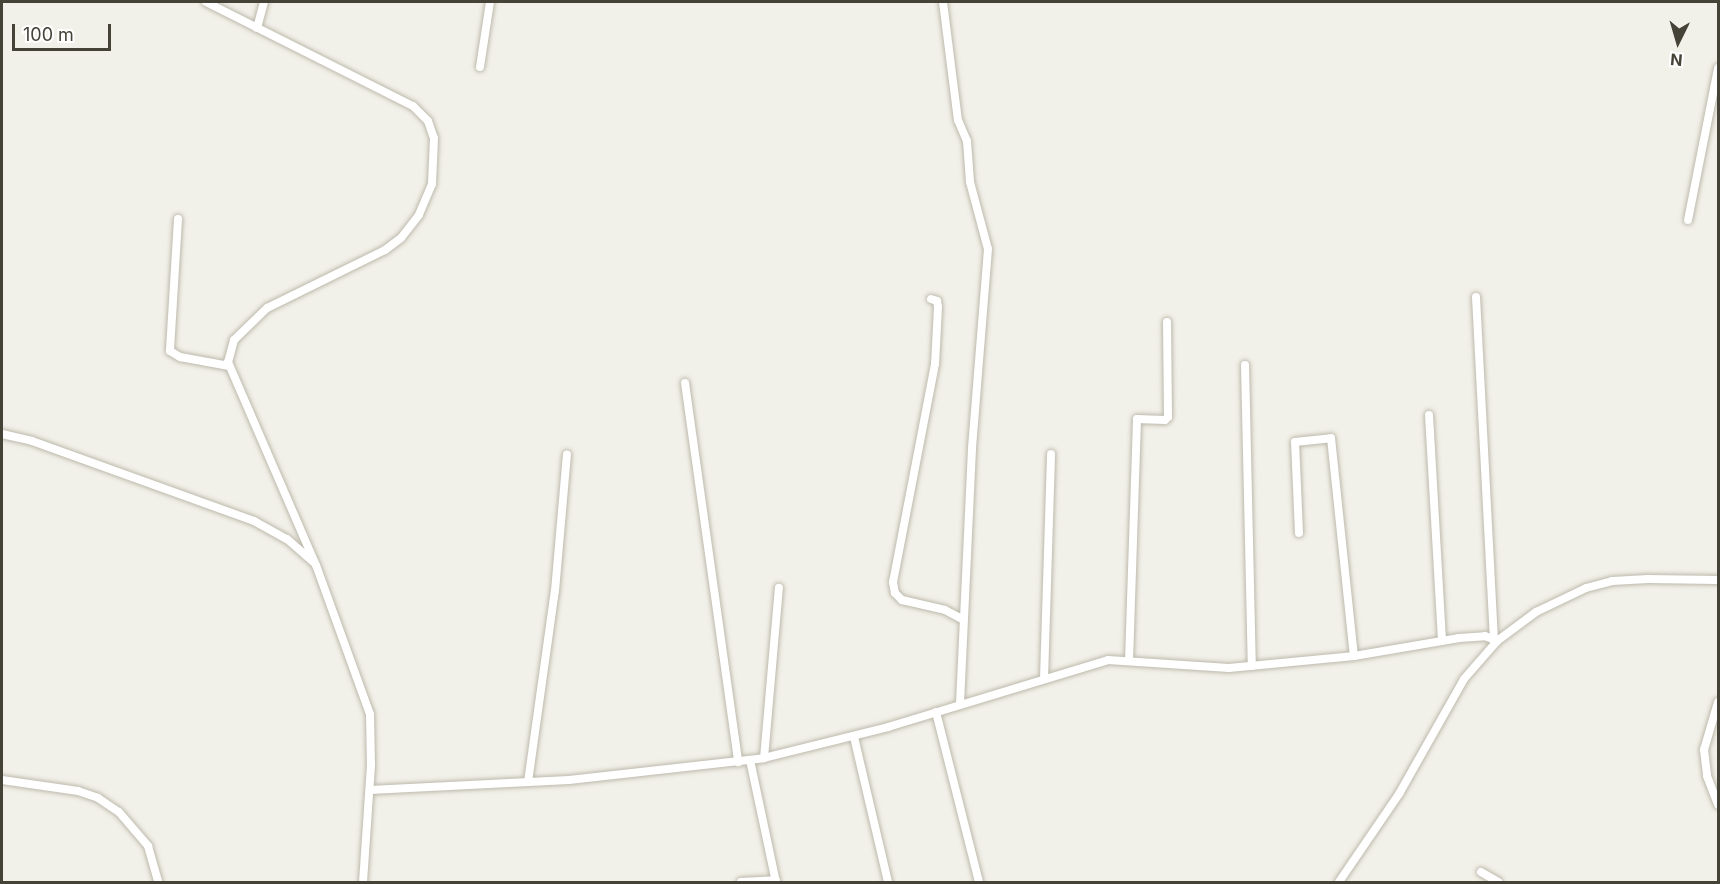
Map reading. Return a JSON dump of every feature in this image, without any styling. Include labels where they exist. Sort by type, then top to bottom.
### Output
[{"type":"street","points":[[206,2],[413,106],[431,129],[435,165],[422,210],[401,238],[385,250],[260,314],[234,340],[229,366],[316,565],[369,714],[370,790],[363,882]]},
{"type":"street","points":[[257,28],[264,2]]},
{"type":"street","points":[[480,67],[490,2]]},
{"type":"street","points":[[943,2],[958,120],[967,141],[970,182],[988,249],[982,285],[960,704]]},
{"type":"street","points":[[1688,220],[1715,106],[1719,68]]},
{"type":"street","points":[[178,219],[170,351],[180,357],[229,366]]},
{"type":"street","points":[[1476,297],[1495,640]]},
{"type":"street","points":[[931,299],[937,301],[938,307],[935,364],[893,582],[895,593],[902,600],[945,610],[964,620]]},
{"type":"street","points":[[1129,661],[1137,419],[1164,420],[1168,417],[1167,322]]},
{"type":"street","points":[[1245,365],[1252,666]]},
{"type":"street","points":[[685,382],[738,762]]},
{"type":"street","points":[[1430,415],[1442,641]]},
{"type":"street","points":[[2,434],[32,441],[254,521],[287,539],[316,565]]},
{"type":"street","points":[[1299,533],[1295,442],[1331,438],[1354,656]]},
{"type":"street","points":[[1044,678],[1051,454]]},
{"type":"street","points":[[528,782],[555,591],[567,455]]},
{"type":"street","points":[[1339,882],[1399,794],[1464,679],[1495,640],[1536,612],[1586,588],[1612,581],[1719,580]]},
{"type":"street","points":[[764,758],[779,588]]},
{"type":"street","points":[[370,790],[528,782],[764,758],[854,737],[1108,660],[1218,668],[1354,656],[1480,636],[1495,640]]},
{"type":"street","points":[[1719,702],[1704,750],[1707,776],[1719,805]]},
{"type":"street","points":[[936,712],[979,882]]},
{"type":"street","points":[[854,737],[888,882]]},
{"type":"street","points":[[741,882],[776,881],[750,760]]},
{"type":"street","points":[[2,780],[78,791],[112,807],[148,846],[158,882]]},
{"type":"street","points":[[1481,872],[1498,882]]}]
